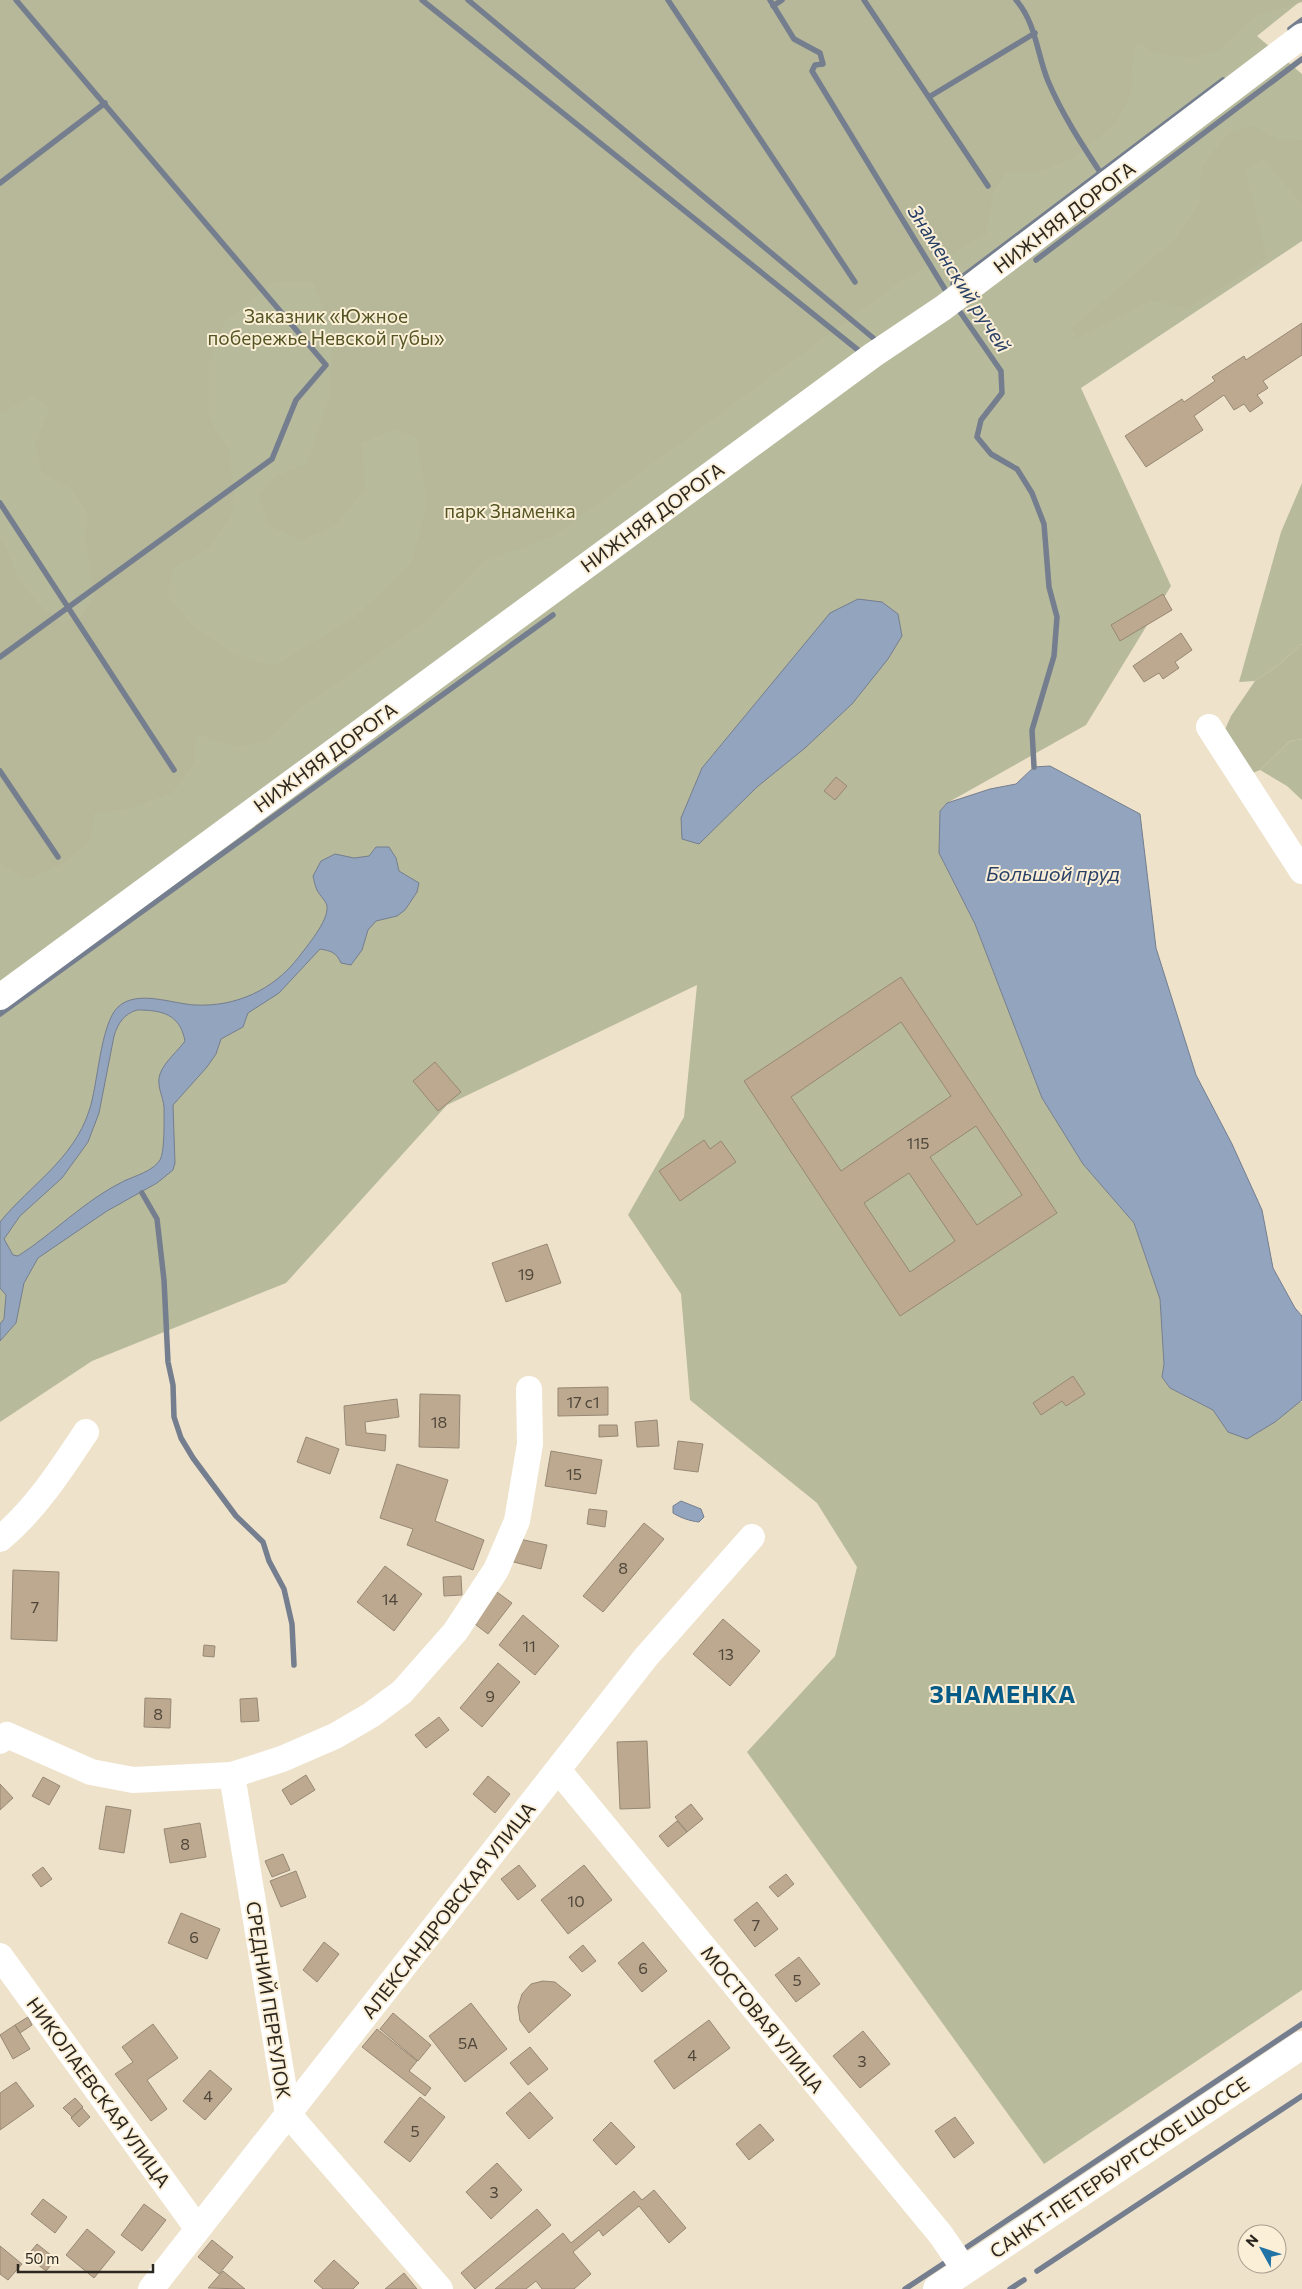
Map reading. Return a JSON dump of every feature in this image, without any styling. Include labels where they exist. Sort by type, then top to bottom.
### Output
[{"type":"main road","name":"САНКТ-ПЕТЕРБУРГСКОЕ ШОССЕ","points":[[968,2280],[1302,2045]]},
{"type":"main road","name":"САНКТ-ПЕТЕРБУРГСКОЕ ШОССЕ","points":[[937,2289],[968,2280],[1302,2068]]},
{"type":"street","name":"НИЖНЯЯ ДОРОГА","points":[[0,997],[873,355],[943,308],[1302,36]]},
{"type":"street","points":[[1209,727],[1302,872]]},
{"type":"street","points":[[2,1734],[91,1772],[133,1780],[232,1775],[282,1759],[326,1740],[371,1715],[402,1692],[455,1632],[496,1570],[517,1521],[530,1444],[529,1389]]},
{"type":"street","points":[[0,1539],[14,1527],[47,1489],[86,1432]]},
{"type":"street","name":"АЛЕКСАНДРОВСКАЯ УЛИЦА","points":[[151,2289],[646,1657],[752,1537]]},
{"type":"street","name":"МОСТОВАЯ УЛИЦА","points":[[558,1770],[941,2235],[968,2280]]},
{"type":"street","name":"СРЕДНИЙ ПЕРЕУЛОК","points":[[232,1775],[288,2114],[440,2289]]},
{"type":"street","name":"НИКОЛАЕВСКАЯ УЛИЦА","points":[[0,1956],[198,2229]]},
{"type":"green space","name":"парк Знаменка","points":[[0,0],[1302,0],[1257,36],[1302,74],[1302,241],[1081,388],[1171,586],[1086,725],[947,803],[940,811],[939,853],[975,924],[1042,1098],[1083,1164],[1134,1223],[1160,1299],[1164,1364],[1162,1377],[1170,1388],[1213,1410],[1228,1432],[1275,1422],[1298,1401],[1302,1402],[1302,1990],[1044,2164],[747,1752],[835,1656],[857,1567],[817,1503],[690,1400],[681,1294],[628,1215],[684,1117],[697,985],[447,1105],[286,1283],[92,1361],[0,1422]]},
{"type":"green space","name":"Заказник «Южное побережье Невской губы»","points":[[0,0],[1302,0],[1302,2],[1255,16],[1221,48],[1194,58],[1155,53],[1137,42],[1132,65],[1131,95],[1115,124],[1074,157],[1042,171],[1005,173],[993,192],[986,234],[898,283],[552,537],[484,560],[424,623],[302,706],[268,740],[238,747],[196,734],[194,763],[173,792],[129,809],[94,813],[90,841],[62,864],[28,879],[0,864],[0,541],[5,544],[19,581],[42,607],[62,623],[81,617],[94,596],[85,537],[87,512],[72,489],[42,473],[35,444],[50,408],[32,395],[4,412],[0,411]],"holes":[[[312,281],[334,330],[329,398],[307,464],[276,476],[259,494],[269,526],[302,540],[336,525],[365,489],[362,443],[394,429],[416,437],[427,504],[411,564],[354,618],[273,666],[233,654],[193,626],[169,598],[172,568],[208,549],[232,515],[234,495],[229,450],[210,419],[209,362],[225,321],[274,282]]]},
{"type":"green space","points":[[1251,126],[1281,141],[1302,140],[1302,204],[1264,159],[1245,170],[1267,259],[1187,308],[1152,300],[1077,338],[1071,329],[1174,240],[1200,202],[1201,168],[1227,134]]},
{"type":"green space","points":[[1302,483],[1302,644],[1276,667],[1255,681],[1239,682],[1281,532]]},
{"type":"green space","points":[[1302,644],[1302,739],[1290,741],[1260,770],[1238,779],[1223,734],[1231,716],[1255,681],[1276,667]]},
{"type":"green space","points":[[1302,739],[1302,800],[1287,786],[1260,770],[1290,741]]},
{"type":"water","points":[[858,599],[882,602],[898,614],[902,636],[888,659],[852,704],[805,748],[757,787],[699,844],[682,839],[681,818],[702,768],[830,613]]},
{"type":"water","name":"Большой пруд","points":[[1050,766],[1140,814],[1156,948],[1196,1075],[1232,1144],[1262,1210],[1273,1268],[1295,1308],[1302,1316],[1302,1400],[1275,1422],[1247,1439],[1228,1432],[1213,1410],[1170,1388],[1162,1377],[1164,1364],[1160,1299],[1134,1223],[1083,1164],[1042,1098],[975,924],[939,853],[940,811],[947,803],[990,789],[1016,784],[1034,767]]},
{"type":"water","points":[[376,847],[389,847],[396,858],[399,871],[419,883],[417,892],[405,910],[397,916],[376,921],[368,930],[362,950],[351,965],[341,963],[333,953],[320,949],[279,993],[248,1013],[243,1027],[221,1039],[216,1054],[207,1067],[173,1105],[175,1163],[173,1170],[157,1183],[107,1211],[38,1258],[24,1283],[16,1323],[0,1341],[0,1324],[4,1319],[6,1295],[0,1288],[0,1222],[62,1158],[82,1128],[92,1100],[107,1027],[118,1007],[135,999],[145,998],[195,1005],[225,1003],[253,994],[265,987],[288,969],[321,926],[327,912],[327,906],[317,890],[313,876],[321,861],[335,854],[354,858],[369,856]],"holes":[[[137,1010],[154,1011],[168,1015],[179,1025],[185,1041],[165,1065],[159,1078],[164,1107],[162,1156],[160,1160],[148,1170],[124,1181],[96,1198],[18,1256],[13,1255],[4,1239],[20,1216],[62,1178],[88,1142],[99,1113],[117,1027],[128,1014]]]},
{"type":"water","points":[[681,1501],[701,1509],[704,1517],[699,1522],[673,1513],[673,1506]]},
{"type":"building","points":[[1302,323],[1302,355],[1263,381],[1268,388],[1257,395],[1263,403],[1250,412],[1244,404],[1234,410],[1224,395],[1194,416],[1203,430],[1146,467],[1125,436],[1182,399],[1184,402],[1215,381],[1212,377],[1244,356],[1246,360]]},
{"type":"building","points":[[1163,594],[1172,610],[1120,641],[1111,625]]},
{"type":"building","points":[[1181,633],[1192,650],[1175,662],[1179,668],[1163,679],[1159,673],[1144,682],[1133,666]]},
{"type":"building","points":[[836,777],[847,786],[835,800],[824,791]]},
{"type":"building","points":[[901,977],[1057,1213],[900,1316],[744,1081]],"holes":[[[901,1022],[951,1096],[841,1171],[791,1097]],[[976,1126],[1022,1195],[977,1225],[930,1157]],[[909,1173],[955,1241],[910,1272],[864,1203]]]},
{"type":"building","points":[[435,1062],[461,1092],[438,1111],[413,1081]]},
{"type":"building","points":[[704,1140],[710,1149],[721,1141],[736,1162],[680,1201],[659,1171]]},
{"type":"building","points":[[547,1244],[561,1283],[506,1302],[492,1263]]},
{"type":"building","points":[[1073,1376],[1085,1394],[1066,1406],[1062,1401],[1041,1415],[1033,1403]]},
{"type":"building","points":[[608,1387],[608,1415],[558,1416],[558,1388]]},
{"type":"building","points":[[420,1394],[460,1395],[459,1448],[419,1447]]},
{"type":"building","points":[[397,1399],[399,1417],[365,1422],[366,1433],[386,1435],[385,1451],[346,1445],[344,1406]]},
{"type":"building","points":[[657,1420],[659,1446],[637,1447],[635,1422]]},
{"type":"building","points":[[599,1425],[617,1425],[618,1436],[599,1437]]},
{"type":"building","points":[[306,1437],[339,1449],[330,1474],[297,1462]]},
{"type":"building","points":[[678,1441],[703,1444],[698,1472],[674,1469]]},
{"type":"building","points":[[551,1451],[602,1460],[596,1494],[545,1486]]},
{"type":"building","points":[[397,1464],[448,1480],[435,1521],[484,1540],[473,1570],[407,1545],[413,1529],[380,1518]]},
{"type":"building","points":[[589,1509],[607,1511],[605,1527],[587,1524]]},
{"type":"building","points":[[644,1523],[664,1539],[603,1612],[583,1596]]},
{"type":"building","points":[[515,1538],[547,1545],[541,1569],[510,1561]]},
{"type":"building","points":[[385,1566],[422,1594],[394,1631],[357,1602]]},
{"type":"building","points":[[13,1570],[59,1572],[57,1641],[11,1639]]},
{"type":"building","points":[[461,1576],[462,1595],[444,1596],[443,1577]]},
{"type":"building","points":[[490,1587],[512,1603],[488,1634],[467,1618]]},
{"type":"building","points":[[523,1615],[559,1646],[535,1675],[499,1645]]},
{"type":"building","points":[[723,1619],[760,1651],[730,1686],[693,1654]]},
{"type":"building","points":[[204,1645],[215,1646],[214,1657],[203,1656]]},
{"type":"building","points":[[498,1663],[520,1682],[482,1727],[460,1708]]},
{"type":"building","points":[[145,1698],[171,1699],[170,1728],[144,1727]]},
{"type":"building","points":[[257,1698],[259,1721],[241,1722],[240,1699]]},
{"type":"building","points":[[439,1717],[449,1730],[426,1748],[415,1735]]},
{"type":"building","points":[[647,1741],[650,1808],[620,1809],[617,1742]]},
{"type":"building","points":[[306,1775],[315,1790],[291,1805],[282,1790]]},
{"type":"building","points":[[488,1776],[510,1794],[495,1813],[473,1794]]},
{"type":"building","points":[[43,1777],[60,1786],[49,1805],[32,1796]]},
{"type":"building","points":[[0,1784],[13,1798],[0,1810]]},
{"type":"building","points":[[691,1804],[703,1819],[687,1832],[675,1817]]},
{"type":"building","points":[[106,1806],[131,1810],[124,1853],[99,1849]]},
{"type":"building","points":[[677,1821],[687,1832],[668,1847],[659,1836]]},
{"type":"building","points":[[200,1823],[206,1857],[170,1863],[164,1829]]},
{"type":"building","points":[[283,1854],[290,1870],[272,1877],[265,1861]]},
{"type":"building","points":[[519,1865],[536,1886],[518,1900],[501,1879]]},
{"type":"building","points":[[584,1865],[612,1900],[568,1934],[541,1900]]},
{"type":"building","points":[[43,1867],[52,1879],[41,1887],[32,1875]]},
{"type":"building","points":[[296,1871],[306,1897],[281,1907],[270,1881]]},
{"type":"building","points":[[786,1874],[794,1884],[778,1897],[769,1887]]},
{"type":"building","points":[[757,1902],[778,1929],[755,1947],[734,1920]]},
{"type":"building","points":[[181,1913],[220,1929],[207,1959],[168,1943]]},
{"type":"building","points":[[324,1942],[339,1954],[317,1982],[303,1970]]},
{"type":"building","points":[[643,1942],[667,1971],[642,1992],[618,1963]]},
{"type":"building","points":[[583,1945],[596,1961],[582,1972],[569,1957]]},
{"type":"building","points":[[799,1957],[820,1984],[796,2002],[775,1975]]},
{"type":"building","points":[[543,1981],[555,1982],[571,1995],[529,2033],[520,2021],[518,2007],[522,1994],[531,1984]]},
{"type":"building","points":[[471,2003],[507,2049],[465,2082],[429,2036]]},
{"type":"building","points":[[393,2013],[431,2045],[418,2061],[380,2029]]},
{"type":"building","points":[[28,2017],[32,2025],[20,2033],[15,2025]]},
{"type":"building","points":[[709,2020],[730,2048],[674,2089],[654,2061]]},
{"type":"building","points":[[153,2024],[178,2058],[147,2080],[167,2109],[151,2121],[115,2074],[133,2062],[122,2047]]},
{"type":"building","points":[[15,2025],[30,2049],[13,2059],[0,2035]]},
{"type":"building","points":[[377,2029],[417,2061],[409,2071],[431,2088],[425,2096],[362,2047]]},
{"type":"building","points":[[863,2031],[890,2064],[860,2088],[833,2056]]},
{"type":"building","points":[[530,2047],[548,2069],[528,2085],[510,2063]]},
{"type":"building","points":[[210,2070],[232,2089],[205,2120],[183,2101]]},
{"type":"building","points":[[16,2082],[34,2106],[0,2130],[0,2093]]},
{"type":"building","points":[[530,2092],[553,2118],[529,2139],[506,2113]]},
{"type":"building","points":[[420,2097],[445,2117],[410,2162],[384,2142]]},
{"type":"building","points":[[75,2098],[83,2107],[72,2117],[63,2108]]},
{"type":"building","points":[[82,2108],[90,2117],[79,2127],[71,2118]]},
{"type":"building","points":[[955,2117],[974,2143],[954,2158],[935,2131]]},
{"type":"building","points":[[611,2122],[635,2147],[616,2165],[593,2140]]},
{"type":"building","points":[[760,2124],[774,2140],[749,2160],[736,2144]]},
{"type":"building","points":[[497,2163],[522,2190],[491,2219],[466,2192]]},
{"type":"building","points":[[654,2190],[686,2228],[669,2243],[639,2206],[603,2236],[599,2230],[573,2252],[591,2274],[574,2289],[542,2289],[536,2281],[526,2289],[495,2289],[563,2233],[571,2243],[634,2191],[642,2200]]},
{"type":"building","points":[[43,2199],[67,2217],[55,2233],[31,2214]]},
{"type":"building","points":[[144,2204],[166,2220],[142,2251],[121,2235]]},
{"type":"building","points":[[537,2209],[551,2225],[475,2289],[461,2273]]},
{"type":"building","points":[[87,2229],[115,2252],[94,2278],[66,2255]]},
{"type":"building","points":[[212,2240],[233,2257],[219,2274],[198,2257]]},
{"type":"building","points":[[37,2244],[56,2259],[46,2271],[27,2256]]},
{"type":"building","points":[[0,2246],[22,2264],[8,2280],[0,2274]]},
{"type":"building","points":[[334,2260],[359,2283],[353,2289],[323,2289],[314,2281]]},
{"type":"building","points":[[223,2271],[245,2289],[208,2288]]},
{"type":"building","points":[[404,2273],[417,2289],[385,2289]]},
{"type":"waterway","points":[[0,657],[272,459],[296,400],[326,365],[16,0]]},
{"type":"waterway","points":[[422,0],[858,350],[861,356]]},
{"type":"waterway","points":[[468,0],[878,342]]},
{"type":"waterway","points":[[668,0],[855,282]]},
{"type":"waterway","name":"Знаменский ручей","points":[[770,0],[794,39],[820,53],[823,64],[815,65],[812,71],[949,296]]},
{"type":"waterway","points":[[773,6],[782,0]]},
{"type":"waterway","points":[[864,0],[988,186]]},
{"type":"waterway","points":[[1016,0],[1023,9],[1032,29],[1044,71],[1053,93],[1072,128],[1100,172]]},
{"type":"waterway","points":[[1290,29],[1302,20]]},
{"type":"waterway","points":[[929,97],[1035,33]]},
{"type":"waterway","points":[[1036,260],[1302,59]]},
{"type":"waterway","points":[[953,284],[1223,80]]},
{"type":"waterway","points":[[0,183],[105,103]]},
{"type":"waterway","name":"Знаменский ручей","points":[[956,306],[1001,371],[1002,393],[981,420],[977,437],[991,454],[1017,469],[1032,493],[1044,524],[1049,587],[1057,617],[1054,656],[1032,730],[1034,767]]},
{"type":"waterway","points":[[0,503],[174,770]]},
{"type":"waterway","points":[[0,1014],[553,615]]},
{"type":"waterway","points":[[0,771],[58,857]]},
{"type":"waterway","points":[[142,1193],[157,1219],[164,1280],[168,1362],[173,1385],[174,1417],[181,1438],[193,1458],[236,1516],[263,1542],[269,1561],[284,1589],[292,1624],[294,1665]]},
{"type":"waterway","points":[[967,2247],[1302,2024]]},
{"type":"waterway","points":[[1037,2271],[1302,2096]]},
{"type":"waterway","points":[[905,2289],[946,2262]]},
{"type":"waterway","points":[[1010,2289],[1024,2280]]},
{"type":"district","name":"ЗНАМЕНКА","points":[[1003,1693]]}]
